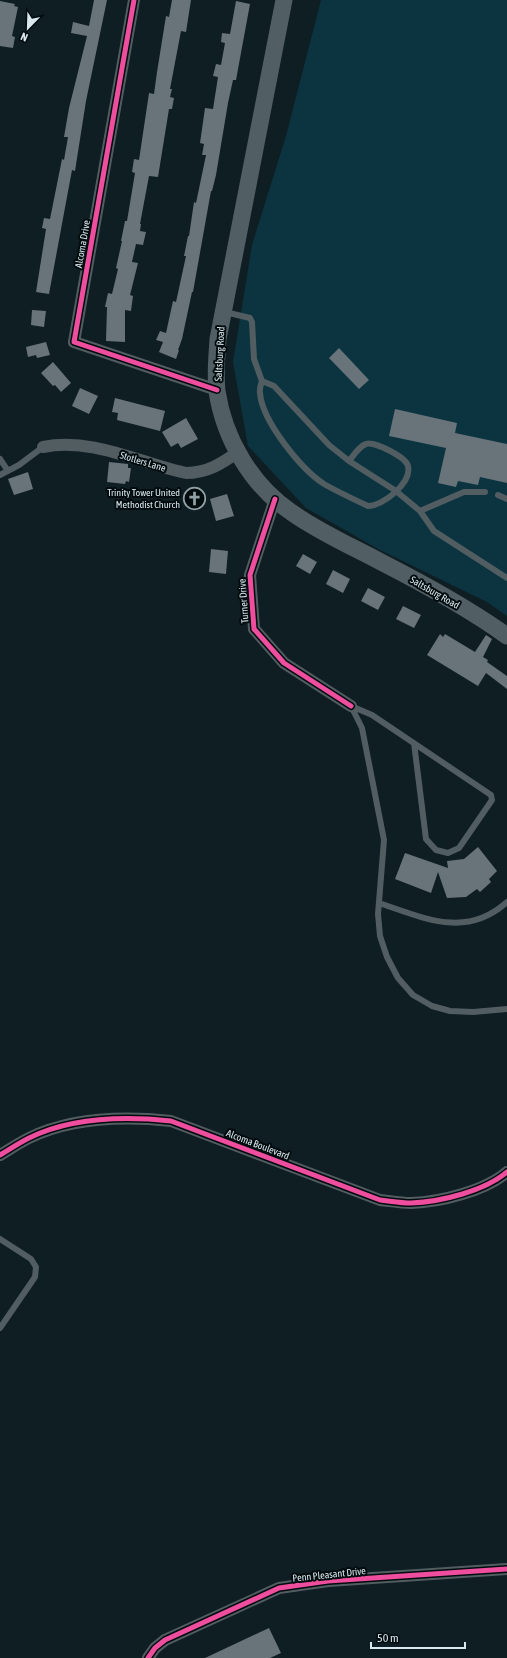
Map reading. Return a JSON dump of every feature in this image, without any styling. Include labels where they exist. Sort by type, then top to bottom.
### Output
[{"type":"main road","name":"Saltsburg Road","points":[[284,0],[218,339],[216,366],[217,390],[230,438],[256,478],[275,500],[295,515],[327,534],[441,594],[504,632]]},
{"type":"street","name":"Alcoma Drive","points":[[134,0],[74,342],[217,390]]},
{"type":"street","name":"Stotlers Lane","points":[[43,447],[57,444],[107,450],[186,473],[197,473],[207,470],[220,464],[238,452]]},
{"type":"street","name":"Turner Drive","points":[[275,500],[250,575],[254,628],[284,663],[350,706]]},
{"type":"street","name":"Alcoma Boulevard","points":[[0,1155],[30,1137],[66,1124],[113,1119],[143,1118],[171,1121],[380,1200],[410,1203],[434,1200],[468,1192],[500,1178],[507,1172]]},
{"type":"street","name":"Penn Pleasant Drive","points":[[148,1658],[155,1648],[165,1640],[279,1588],[328,1581],[507,1569]]},
{"type":"lane","points":[[223,311],[250,318],[252,322],[254,359],[262,381],[259,392],[265,410],[274,429],[293,457],[310,473],[324,484],[368,506],[379,504],[396,491],[407,476],[408,467],[405,461],[397,455],[375,444],[367,443],[359,449],[349,461]]},
{"type":"lane","points":[[262,381],[274,386],[329,445],[349,461],[396,491],[420,511],[434,530],[507,578]]},
{"type":"lane","points":[[0,475],[19,465],[43,447]]},
{"type":"lane","points":[[0,459],[8,471]]},
{"type":"lane","points":[[420,511],[464,492],[484,492]]},
{"type":"lane","points":[[498,495],[507,499]]},
{"type":"lane","points":[[350,706],[372,715],[414,743],[492,797],[492,800],[459,848],[448,853],[436,850],[426,839],[414,743]]},
{"type":"lane","points":[[350,706],[362,728],[384,840],[378,914],[380,936],[387,958],[398,978],[413,995],[432,1006],[450,1011],[473,1012],[507,1009]]},
{"type":"lane","points":[[379,903],[443,923],[459,923],[486,917],[498,910],[507,902]]},
{"type":"lane","points":[[0,1239],[31,1259],[36,1267],[35,1277],[0,1328]]},
{"type":"shaded area","points":[[321,0],[507,0],[507,616],[487,602],[380,550],[306,508],[248,446],[233,362],[252,245],[286,136]]},
{"type":"building","points":[[94,0],[107,0],[86,101],[75,171],[72,170],[49,294],[36,292],[46,229],[42,228],[44,218],[50,219],[62,159],[64,160],[68,137],[64,137],[69,108],[87,36],[71,33],[73,22],[89,26]]},
{"type":"building","points":[[172,0],[191,0],[186,32],[181,31],[170,89],[172,89],[170,97],[174,98],[172,109],[169,109],[158,177],[149,176],[140,224],[140,231],[146,232],[143,245],[136,244],[132,262],[138,263],[130,295],[133,296],[131,311],[125,310],[125,342],[106,341],[107,307],[105,307],[108,293],[112,294],[118,269],[116,268],[125,221],[127,221],[135,173],[132,172],[134,159],[139,160],[149,93],[154,94],[166,16],[169,17]]},
{"type":"building","points":[[0,1],[15,4],[14,6],[18,7],[12,36],[15,37],[13,48],[0,46]]},
{"type":"building","points":[[236,1],[250,4],[236,80],[233,80],[228,103],[216,175],[211,191],[193,292],[176,359],[159,352],[163,342],[156,340],[160,331],[166,333],[173,301],[176,302],[186,256],[184,256],[189,236],[194,202],[196,203],[206,155],[202,155],[204,144],[200,143],[205,108],[213,109],[218,77],[213,76],[216,64],[221,65],[225,43],[221,42],[222,33],[230,34]]},
{"type":"building","points":[[32,310],[46,311],[44,327],[31,325]]},
{"type":"building","points":[[46,342],[50,355],[37,358],[36,355],[28,357],[26,347]]},
{"type":"building","points":[[339,348],[369,380],[359,389],[329,358]]},
{"type":"building","points":[[53,362],[71,383],[61,392],[41,373]]},
{"type":"building","points":[[80,388],[98,396],[89,414],[72,406]]},
{"type":"building","points":[[115,398],[165,411],[160,431],[117,420],[118,413],[112,412]]},
{"type":"building","points":[[395,409],[457,423],[455,433],[507,444],[507,483],[480,477],[478,485],[458,481],[456,487],[438,483],[446,448],[389,436]]},
{"type":"building","points":[[186,418],[198,439],[181,448],[178,443],[171,447],[162,432]]},
{"type":"building","points":[[109,462],[128,464],[128,468],[131,468],[129,482],[126,481],[125,484],[107,482]]},
{"type":"building","points":[[28,472],[33,489],[14,495],[8,479]]},
{"type":"building","points":[[227,494],[234,516],[216,521],[210,499]]},
{"type":"building","points":[[211,549],[228,551],[226,574],[209,572]]},
{"type":"building","points":[[303,554],[317,562],[310,574],[296,566]]},
{"type":"building","points":[[333,570],[350,579],[343,593],[326,584]]},
{"type":"building","points":[[368,588],[385,597],[378,610],[361,601]]},
{"type":"building","points":[[403,606],[421,615],[414,628],[396,619]]},
{"type":"building","points":[[440,634],[443,637],[445,634],[475,652],[486,635],[492,639],[483,657],[488,660],[487,662],[507,676],[507,689],[486,673],[478,686],[427,655]]},
{"type":"building","points":[[478,847],[497,871],[489,879],[491,882],[480,892],[477,889],[466,897],[447,898],[438,872],[431,893],[395,879],[405,853],[448,868],[447,861],[464,859]]},
{"type":"building","points":[[269,1628],[281,1653],[270,1658],[205,1658]]},
{"type":"cycle path","points":[[134,0],[74,342],[217,390]]},
{"type":"cycle path","points":[[275,499],[250,575],[254,629],[284,663],[351,706]]},
{"type":"cycle path","points":[[0,1155],[29,1138],[63,1126],[98,1120],[153,1119],[171,1121],[380,1200],[411,1203],[448,1198],[487,1185],[507,1172]]},
{"type":"cycle path","points":[[148,1658],[155,1648],[165,1640],[279,1588],[328,1581],[507,1569]]},
{"type":"place","name":"Trinity Tower United Methodist Church","points":[[195,498]]}]
